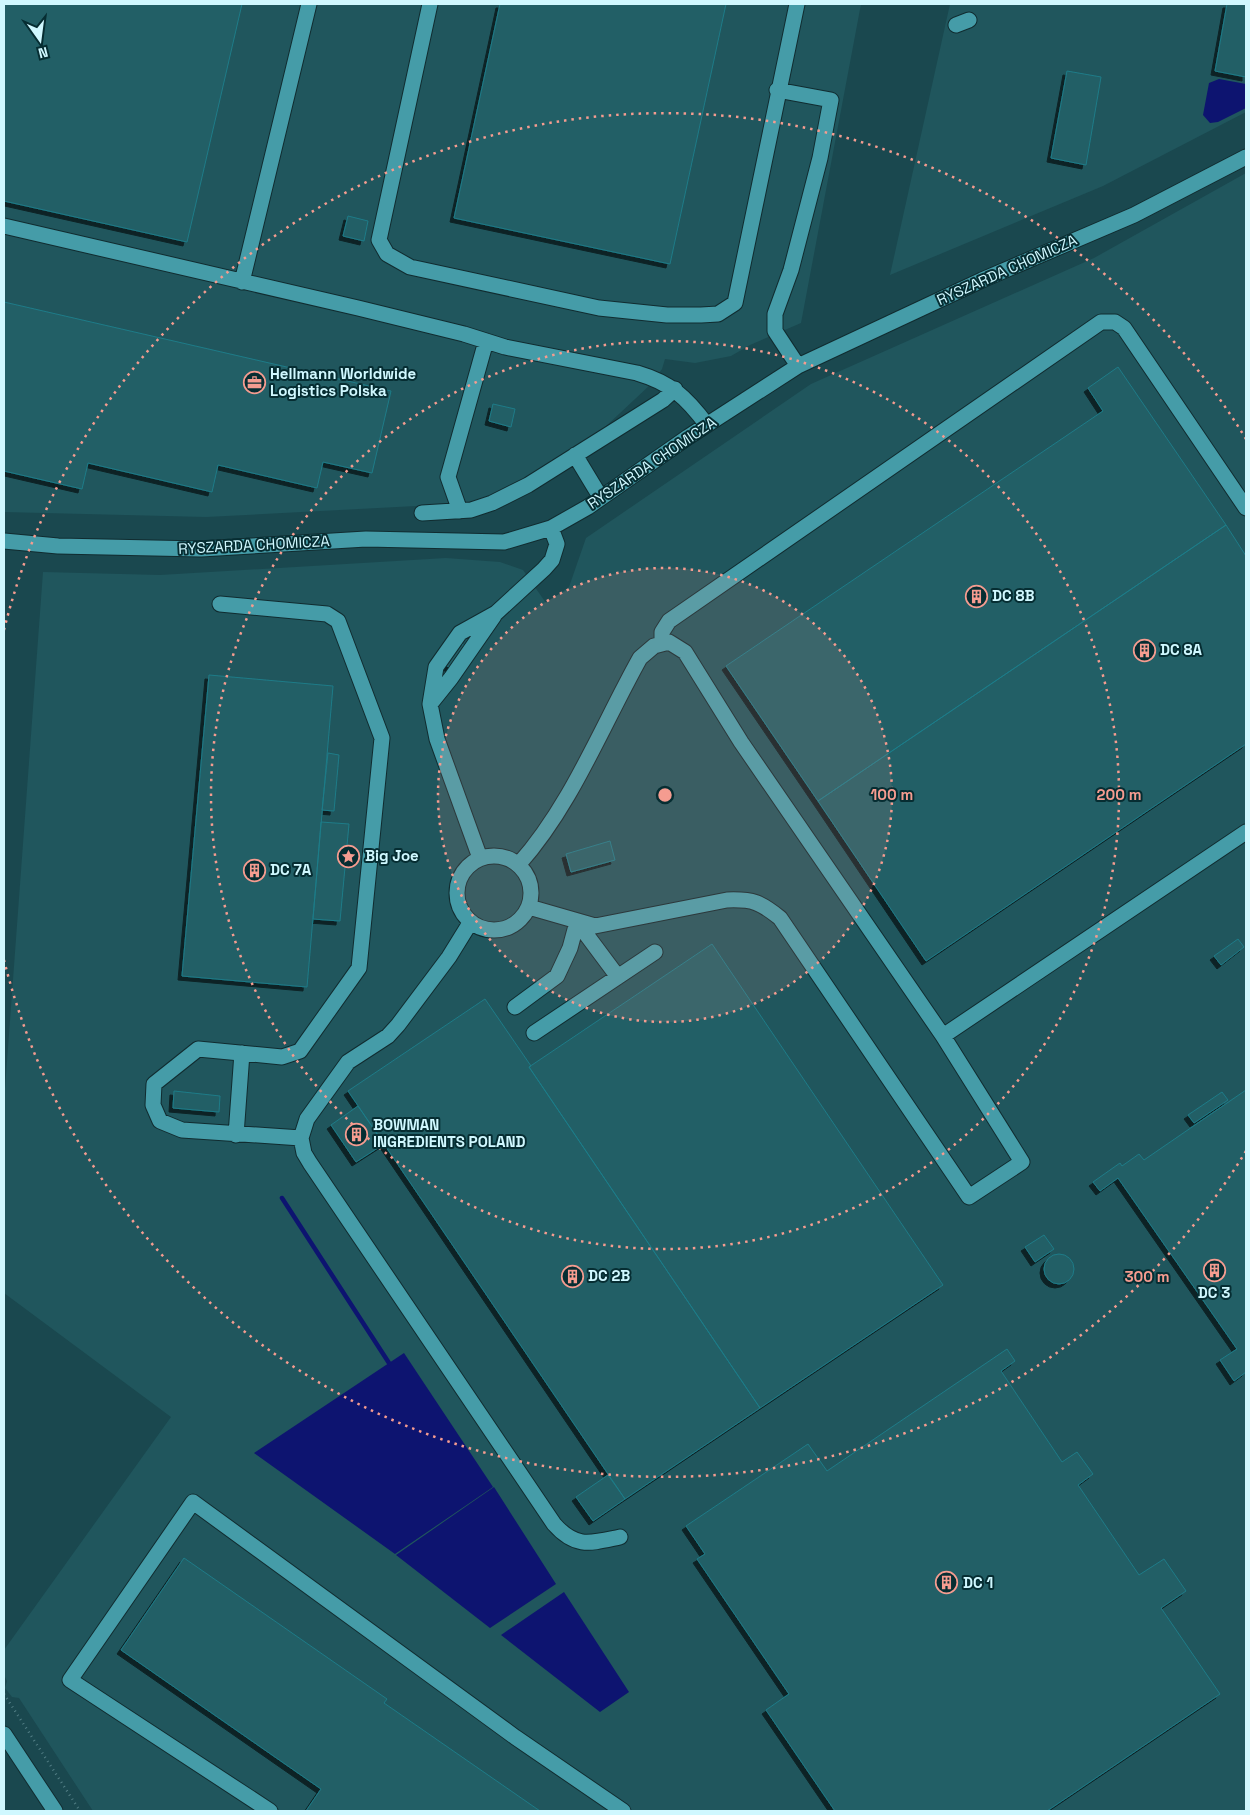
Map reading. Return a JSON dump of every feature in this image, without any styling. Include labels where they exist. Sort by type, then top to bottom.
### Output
[{"type":"street","points":[[242,282],[309,4]]},
{"type":"street","points":[[430,4],[379,240],[387,254],[410,267],[598,308],[667,315],[718,314],[735,303],[777,90],[797,4]]},
{"type":"street","points":[[777,90],[831,100],[820,158],[791,270],[775,314],[775,330],[798,366]]},
{"type":"street","name":"RYSZARDA CHOMICZA","points":[[4,541],[58,546],[201,549],[366,539],[504,542],[551,528],[601,498],[707,425],[798,366],[982,280],[1134,215],[1246,157]]},
{"type":"street","points":[[4,226],[358,308],[486,341],[504,348],[656,378],[675,389],[707,425]]},
{"type":"street","points":[[662,643],[662,632],[669,621],[1101,322],[1115,322],[1124,328],[1246,508]]},
{"type":"street","points":[[460,511],[448,477],[486,341]]},
{"type":"street","points":[[422,513],[471,510],[492,503],[528,485],[663,400],[675,389]]},
{"type":"street","points":[[575,455],[601,498]]},
{"type":"street","points":[[480,858],[437,739],[430,704],[451,678],[496,613],[552,560],[557,544],[551,528]]},
{"type":"street","points":[[220,604],[327,614],[338,621],[382,738],[360,968],[300,1051],[282,1056],[198,1050],[154,1084],[154,1105],[160,1122],[182,1130],[302,1138]]},
{"type":"street","points":[[518,864],[544,832],[582,768],[640,658],[654,646],[669,642],[685,652],[747,750],[942,1036],[1022,1162],[969,1197],[780,918],[763,904],[748,899],[727,900],[594,926],[529,907]]},
{"type":"street","points":[[942,1036],[1246,832]]},
{"type":"street","points":[[494,855],[506,857],[518,864],[531,883],[532,895],[529,907],[522,918],[513,926],[501,930],[488,930],[470,923],[460,908],[457,896],[458,884],[463,872],[480,858],[494,855]]},
{"type":"street","points":[[578,922],[618,976]]},
{"type":"street","points":[[515,1007],[557,976],[570,948],[578,922]]},
{"type":"street","points":[[470,923],[449,956],[388,1036],[348,1062],[307,1119],[302,1138],[304,1153],[554,1524],[562,1533],[576,1542],[586,1543],[620,1537]]},
{"type":"street","points":[[534,1034],[655,952]]},
{"type":"street","points":[[236,1135],[242,1053]]},
{"type":"street","points":[[270,1811],[70,1680],[193,1502],[515,1738],[624,1811]]},
{"type":"street","points":[[4,1734],[55,1811]]},
{"type":"path","points":[[4,1694],[80,1811]]},
{"type":"shaded area","points":[[4,4],[861,4],[801,323],[750,345],[731,356],[695,363],[665,359],[662,369],[650,385],[604,428],[503,492],[473,503],[206,517],[4,512]]},
{"type":"shaded area","points":[[950,4],[1246,4],[1246,112],[1103,186],[890,275]]},
{"type":"shaded area","points":[[1219,79],[1246,84],[1246,108],[1218,122],[1210,123],[1203,115],[1209,83]]},
{"type":"shaded area","points":[[1246,173],[1246,1811],[93,1811],[19,1698],[12,1697],[5,1688],[7,1681],[4,1675],[4,1650],[171,1417],[4,1293],[4,1102],[43,572],[160,575],[446,558],[500,562],[523,570],[546,603],[569,587],[586,538],[811,384],[1094,258]]},
{"type":"shaded area","points":[[404,1353],[493,1487],[395,1554],[254,1453]]},
{"type":"shaded area","points":[[494,1487],[556,1584],[490,1628],[396,1555]]},
{"type":"shaded area","points":[[564,1592],[629,1692],[600,1712],[501,1635]]},
{"type":"building","points":[[4,4],[242,4],[187,242],[4,201]]},
{"type":"building","points":[[500,4],[726,4],[670,264],[454,218]]},
{"type":"building","points":[[1227,4],[1246,4],[1246,77],[1215,71]]},
{"type":"building","points":[[1067,71],[1101,77],[1086,165],[1051,158]]},
{"type":"building","points":[[348,216],[368,221],[364,241],[343,236]]},
{"type":"building","points":[[4,302],[391,391],[372,473],[323,462],[317,488],[218,465],[212,492],[88,463],[82,489],[4,471]]},
{"type":"building","name":"DC 8B","points":[[1118,367],[1226,525],[818,801],[726,666],[1103,411],[1088,388]]},
{"type":"building","points":[[493,404],[515,409],[511,427],[489,421]]},
{"type":"building","name":"DC 8A","points":[[1226,525],[1246,556],[1246,744],[926,961],[818,801]]},
{"type":"building","points":[[460,643],[466,647],[451,669],[445,664]]},
{"type":"building","name":"DC 7A","points":[[209,675],[333,686],[307,987],[182,976]]},
{"type":"building","points":[[328,753],[339,755],[334,811],[322,810]]},
{"type":"building","points":[[321,822],[349,824],[340,921],[313,919]]},
{"type":"building","points":[[610,841],[615,860],[571,872],[566,854]]},
{"type":"building","points":[[1238,939],[1244,947],[1221,965],[1214,956]]},
{"type":"building","points":[[712,944],[943,1285],[760,1408],[529,1067]]},
{"type":"building","name":"DC 2B","points":[[485,999],[760,1408],[625,1499],[348,1091]]},
{"type":"building","name":"DC 3","points":[[1246,1090],[1246,1372],[1234,1381],[1220,1360],[1237,1349],[1118,1178],[1100,1191],[1093,1182],[1120,1163],[1122,1166],[1139,1154],[1144,1160]]},
{"type":"building","points":[[174,1091],[220,1096],[219,1112],[173,1108]]},
{"type":"building","points":[[1222,1092],[1228,1100],[1194,1123],[1188,1115]]},
{"type":"building","name":"BOWMAN INGREDIENTS POLAND","points":[[358,1106],[384,1144],[356,1162],[331,1125]]},
{"type":"building","points":[[1044,1235],[1054,1249],[1035,1262],[1025,1247]]},
{"type":"building","points":[[1059,1254],[1065,1255],[1073,1263],[1073,1275],[1065,1283],[1059,1284],[1053,1283],[1045,1275],[1044,1269],[1045,1263],[1053,1255]]},
{"type":"building","name":"DC 1","points":[[1007,1349],[1015,1361],[1001,1371],[1062,1462],[1077,1452],[1093,1474],[1078,1485],[1139,1575],[1164,1559],[1186,1591],[1161,1608],[1220,1694],[1047,1811],[835,1811],[766,1710],[789,1694],[697,1559],[705,1554],[686,1526],[808,1444],[827,1471]]},
{"type":"building","points":[[608,1475],[625,1499],[593,1521],[576,1497]]},
{"type":"building","points":[[184,1558],[387,1699],[384,1703],[540,1811],[306,1811],[321,1789],[121,1650]]},
{"type":"waterway","points":[[282,1198],[389,1363]]},
{"type":"place","name":"Hellmann Worldwide Logistics Polska","points":[[254,383]]},
{"type":"place","name":"DC 8B","points":[[976,596]]},
{"type":"place","name":"DC 8A","points":[[1144,650]]},
{"type":"place","name":"Big Joe","points":[[349,856]]},
{"type":"place","name":"DC 7A","points":[[254,870]]},
{"type":"place","name":"BOWMAN INGREDIENTS POLAND","points":[[357,1134]]},
{"type":"place","name":"DC 3","points":[[1214,1270]]},
{"type":"place","name":"DC 2B","points":[[572,1276]]},
{"type":"place","name":"DC 1","points":[[947,1583]]}]
